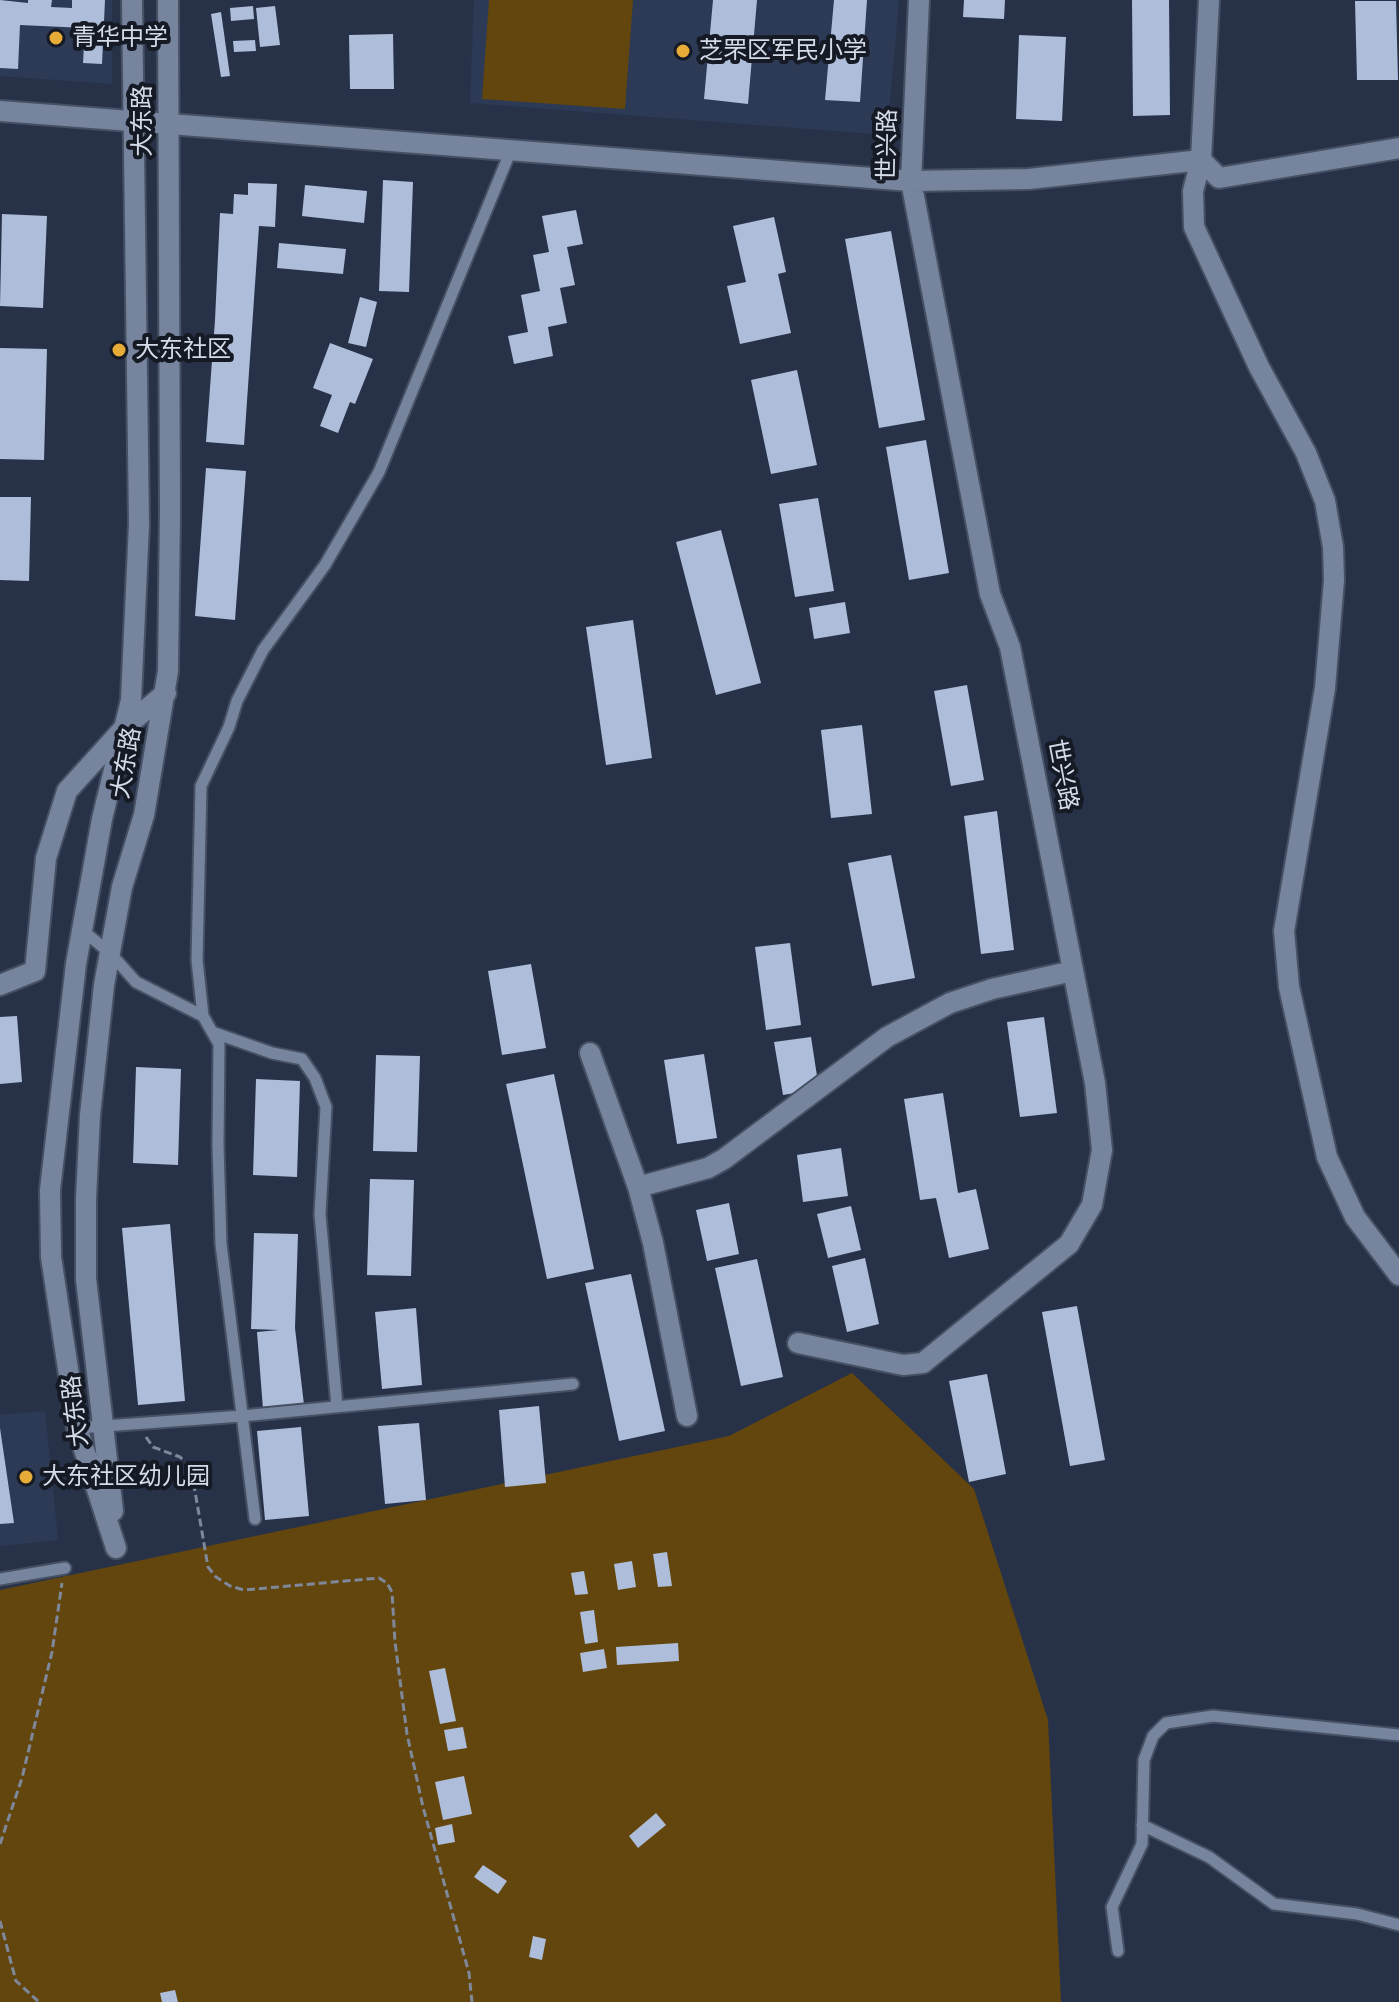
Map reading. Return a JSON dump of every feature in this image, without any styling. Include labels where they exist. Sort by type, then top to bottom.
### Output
[{"type":"street","name":"大东路","points":[[132,0],[139,524],[131,700],[102,819],[82,930],[50,1190],[51,1257],[77,1428],[116,1548],[105,1425],[86,1279],[86,1199],[93,1086],[104,985],[122,887],[144,815],[166,693],[170,512],[168,0]]},
{"type":"street","name":"世兴路","points":[[798,1343],[903,1365],[923,1363],[1069,1244],[1092,1205],[1102,1150],[1095,1083],[1010,647],[990,594],[911,181],[919,0]]},
{"type":"street","points":[[1209,0],[1201,160],[1193,191],[1194,227],[1259,367],[1306,453],[1325,501],[1333,547],[1334,580],[1325,688],[1284,931],[1289,987],[1327,1157],[1355,1217],[1399,1275]]},
{"type":"street","points":[[0,111],[911,181],[1029,179],[1201,160]]},
{"type":"street","points":[[1201,160],[1219,178],[1399,148]]},
{"type":"street","points":[[0,985],[35,971],[46,858],[67,791],[125,727],[166,693]]},
{"type":"street","points":[[638,1187],[708,1168],[724,1159],[887,1037],[950,1003],[992,989],[1073,971]]},
{"type":"street","points":[[590,1053],[638,1187],[653,1243],[687,1416]]},
{"type":"lane","points":[[255,1519],[221,1244],[219,1044],[203,1016],[197,960],[201,786],[229,727],[237,701],[263,650],[325,565],[379,472],[511,150]]},
{"type":"lane","points":[[82,930],[110,953],[136,982],[203,1016]]},
{"type":"lane","points":[[212,1032],[272,1053],[302,1059],[315,1078],[326,1107],[320,1214],[337,1407]]},
{"type":"lane","points":[[77,1428],[242,1416],[573,1384]]},
{"type":"lane","points":[[0,1579],[65,1568]]},
{"type":"lane","points":[[1118,1951],[1112,1907],[1142,1844],[1144,1760],[1153,1736],[1166,1723],[1213,1716],[1399,1735]]},
{"type":"lane","points":[[1142,1825],[1209,1857],[1274,1904],[1357,1914],[1399,1925]]},
{"type":"path","points":[[136,1423],[153,1447],[180,1457],[191,1468],[208,1567],[223,1582],[244,1590],[379,1578],[387,1583],[392,1592],[407,1734],[423,1807],[469,1973],[472,2002]]},
{"type":"path","points":[[0,1844],[26,1764],[52,1652],[65,1568]]},
{"type":"path","points":[[0,1921],[16,1981],[39,2002]]},
{"type":"shaded area","name":"青华中学","points":[[0,0],[112,0],[112,84],[0,76]]},
{"type":"shaded area","name":"芝罘区军民小学","points":[[474,0],[899,0],[887,135],[470,103]]},
{"type":"shaded area","points":[[489,0],[633,0],[625,109],[482,99]]},
{"type":"shaded area","points":[[852,1373],[974,1489],[1048,1720],[1061,2002],[0,2002],[0,1590],[729,1436]]},
{"type":"shaded area","name":"大东社区幼儿园","points":[[45,1411],[58,1540],[0,1546],[0,1415]]},
{"type":"building","points":[[0,0],[28,3],[28,0],[52,0],[51,7],[72,8],[72,0],[105,0],[102,64],[83,63],[85,28],[20,25],[18,69],[0,68]]},
{"type":"building","points":[[713,0],[757,0],[748,104],[704,99]]},
{"type":"building","points":[[834,0],[867,0],[860,102],[825,100]]},
{"type":"building","points":[[964,0],[1005,0],[1004,19],[963,17]]},
{"type":"building","points":[[1132,0],[1169,0],[1170,115],[1133,116]]},
{"type":"building","points":[[1355,1],[1396,1],[1398,80],[1357,80]]},
{"type":"building","points":[[253,6],[254,19],[231,21],[230,8]]},
{"type":"building","points":[[275,6],[280,45],[260,47],[256,8]]},
{"type":"building","points":[[221,12],[230,76],[221,77],[211,14]]},
{"type":"building","points":[[393,34],[394,89],[350,89],[349,35]]},
{"type":"building","points":[[1019,35],[1066,37],[1062,121],[1016,119]]},
{"type":"building","points":[[255,40],[256,51],[234,52],[233,41]]},
{"type":"building","points":[[383,180],[413,182],[409,292],[379,291]]},
{"type":"building","points":[[248,183],[277,184],[275,227],[259,226],[244,445],[206,442],[220,213],[233,214],[234,194],[248,195]]},
{"type":"building","points":[[305,185],[367,191],[364,223],[302,216]]},
{"type":"building","points":[[576,210],[583,244],[567,247],[575,285],[560,288],[567,323],[548,327],[553,356],[514,364],[508,336],[528,332],[521,295],[540,291],[533,255],[549,252],[542,216]]},
{"type":"building","points":[[2,214],[47,216],[43,308],[0,306]]},
{"type":"building","points":[[774,217],[786,272],[778,274],[791,333],[740,344],[727,286],[746,282],[733,226]]},
{"type":"building","points":[[891,231],[925,420],[879,428],[845,239]]},
{"type":"building","points":[[279,243],[346,249],[343,274],[277,268]]},
{"type":"building","points":[[360,297],[377,302],[366,347],[348,343]]},
{"type":"building","points":[[330,343],[373,359],[355,404],[350,402],[338,433],[320,426],[332,395],[313,388]]},
{"type":"building","points":[[0,348],[47,349],[44,460],[0,459]]},
{"type":"building","points":[[797,370],[817,465],[771,474],[751,380]]},
{"type":"building","points":[[926,440],[949,573],[909,580],[886,447]]},
{"type":"building","points":[[206,468],[246,471],[235,620],[195,616]]},
{"type":"building","points":[[0,497],[31,497],[29,581],[0,580]]},
{"type":"building","points":[[818,498],[834,591],[795,597],[779,504]]},
{"type":"building","points":[[721,530],[761,683],[716,695],[676,542]]},
{"type":"building","points":[[845,602],[850,633],[814,639],[809,608]]},
{"type":"building","points":[[633,620],[652,758],[606,765],[586,627]]},
{"type":"building","points":[[967,685],[984,780],[951,786],[934,691]]},
{"type":"building","points":[[862,725],[872,814],[831,818],[821,730]]},
{"type":"building","points":[[997,811],[1014,950],[981,954],[964,816]]},
{"type":"building","points":[[891,855],[915,978],[872,986],[848,863]]},
{"type":"building","points":[[790,943],[801,1025],[766,1030],[755,947]]},
{"type":"building","points":[[531,964],[546,1048],[502,1055],[488,971]]},
{"type":"building","points":[[17,1016],[22,1082],[0,1084],[0,1017]]},
{"type":"building","points":[[1044,1017],[1057,1113],[1020,1117],[1007,1022]]},
{"type":"building","points":[[811,1037],[819,1089],[783,1095],[774,1042]]},
{"type":"building","points":[[704,1054],[717,1138],[677,1144],[664,1060]]},
{"type":"building","points":[[376,1055],[420,1056],[417,1152],[373,1151]]},
{"type":"building","points":[[136,1067],[181,1069],[178,1165],[133,1163]]},
{"type":"building","points":[[554,1074],[594,1269],[547,1279],[506,1084]]},
{"type":"building","points":[[256,1079],[300,1081],[297,1177],[253,1175]]},
{"type":"building","points":[[943,1093],[958,1193],[976,1189],[989,1249],[949,1258],[936,1198],[920,1200],[904,1099]]},
{"type":"building","points":[[841,1148],[848,1196],[803,1202],[797,1155]]},
{"type":"building","points":[[370,1179],[414,1180],[411,1276],[367,1275]]},
{"type":"building","points":[[729,1203],[739,1254],[707,1261],[696,1210]]},
{"type":"building","points":[[851,1206],[861,1250],[828,1258],[817,1214]]},
{"type":"building","points":[[170,1224],[185,1401],[138,1405],[122,1228]]},
{"type":"building","points":[[254,1233],[298,1234],[295,1328],[304,1405],[263,1409],[257,1332],[279,1330],[251,1329]]},
{"type":"building","points":[[865,1258],[879,1324],[847,1332],[832,1266]]},
{"type":"building","points":[[757,1259],[783,1377],[741,1386],[715,1268]]},
{"type":"building","points":[[631,1274],[665,1431],[619,1441],[585,1283]]},
{"type":"building","points":[[1077,1306],[1105,1460],[1070,1466],[1042,1312]]},
{"type":"building","points":[[416,1308],[422,1385],[382,1389],[375,1312]]},
{"type":"building","points":[[987,1374],[1006,1474],[969,1482],[949,1381]]},
{"type":"building","points":[[539,1406],[546,1483],[505,1487],[499,1410]]},
{"type":"building","points":[[419,1423],[426,1500],[385,1504],[378,1426]]},
{"type":"building","points":[[301,1427],[309,1516],[265,1520],[257,1431]]},
{"type":"building","points":[[0,1428],[14,1523],[0,1524]]},
{"type":"building","points":[[667,1552],[672,1586],[658,1587],[653,1554]]},
{"type":"building","points":[[632,1561],[636,1587],[618,1590],[614,1564]]},
{"type":"building","points":[[584,1571],[588,1594],[575,1595],[571,1573]]},
{"type":"building","points":[[594,1610],[598,1642],[585,1644],[580,1612]]},
{"type":"building","points":[[678,1643],[679,1661],[617,1665],[616,1647]]},
{"type":"building","points":[[604,1649],[607,1668],[583,1672],[580,1653]]},
{"type":"building","points":[[445,1668],[456,1721],[440,1724],[429,1671]]},
{"type":"building","points":[[463,1727],[467,1748],[448,1751],[444,1730]]},
{"type":"building","points":[[464,1776],[472,1814],[443,1820],[435,1782]]},
{"type":"building","points":[[656,1813],[666,1825],[638,1848],[629,1836]]},
{"type":"building","points":[[452,1824],[455,1842],[438,1845],[435,1828]]},
{"type":"building","points":[[483,1865],[507,1881],[498,1894],[474,1877]]},
{"type":"building","points":[[533,1936],[546,1939],[542,1960],[529,1957]]},
{"type":"building","points":[[175,1990],[178,2002],[162,2002],[160,1993]]},
{"type":"place","name":"青华中学","points":[[56,38]]},
{"type":"place","name":"芝罘区军民小学","points":[[683,51]]},
{"type":"place","name":"大东社区","points":[[119,350]]},
{"type":"place","name":"大东社区幼儿园","points":[[26,1477]]}]
